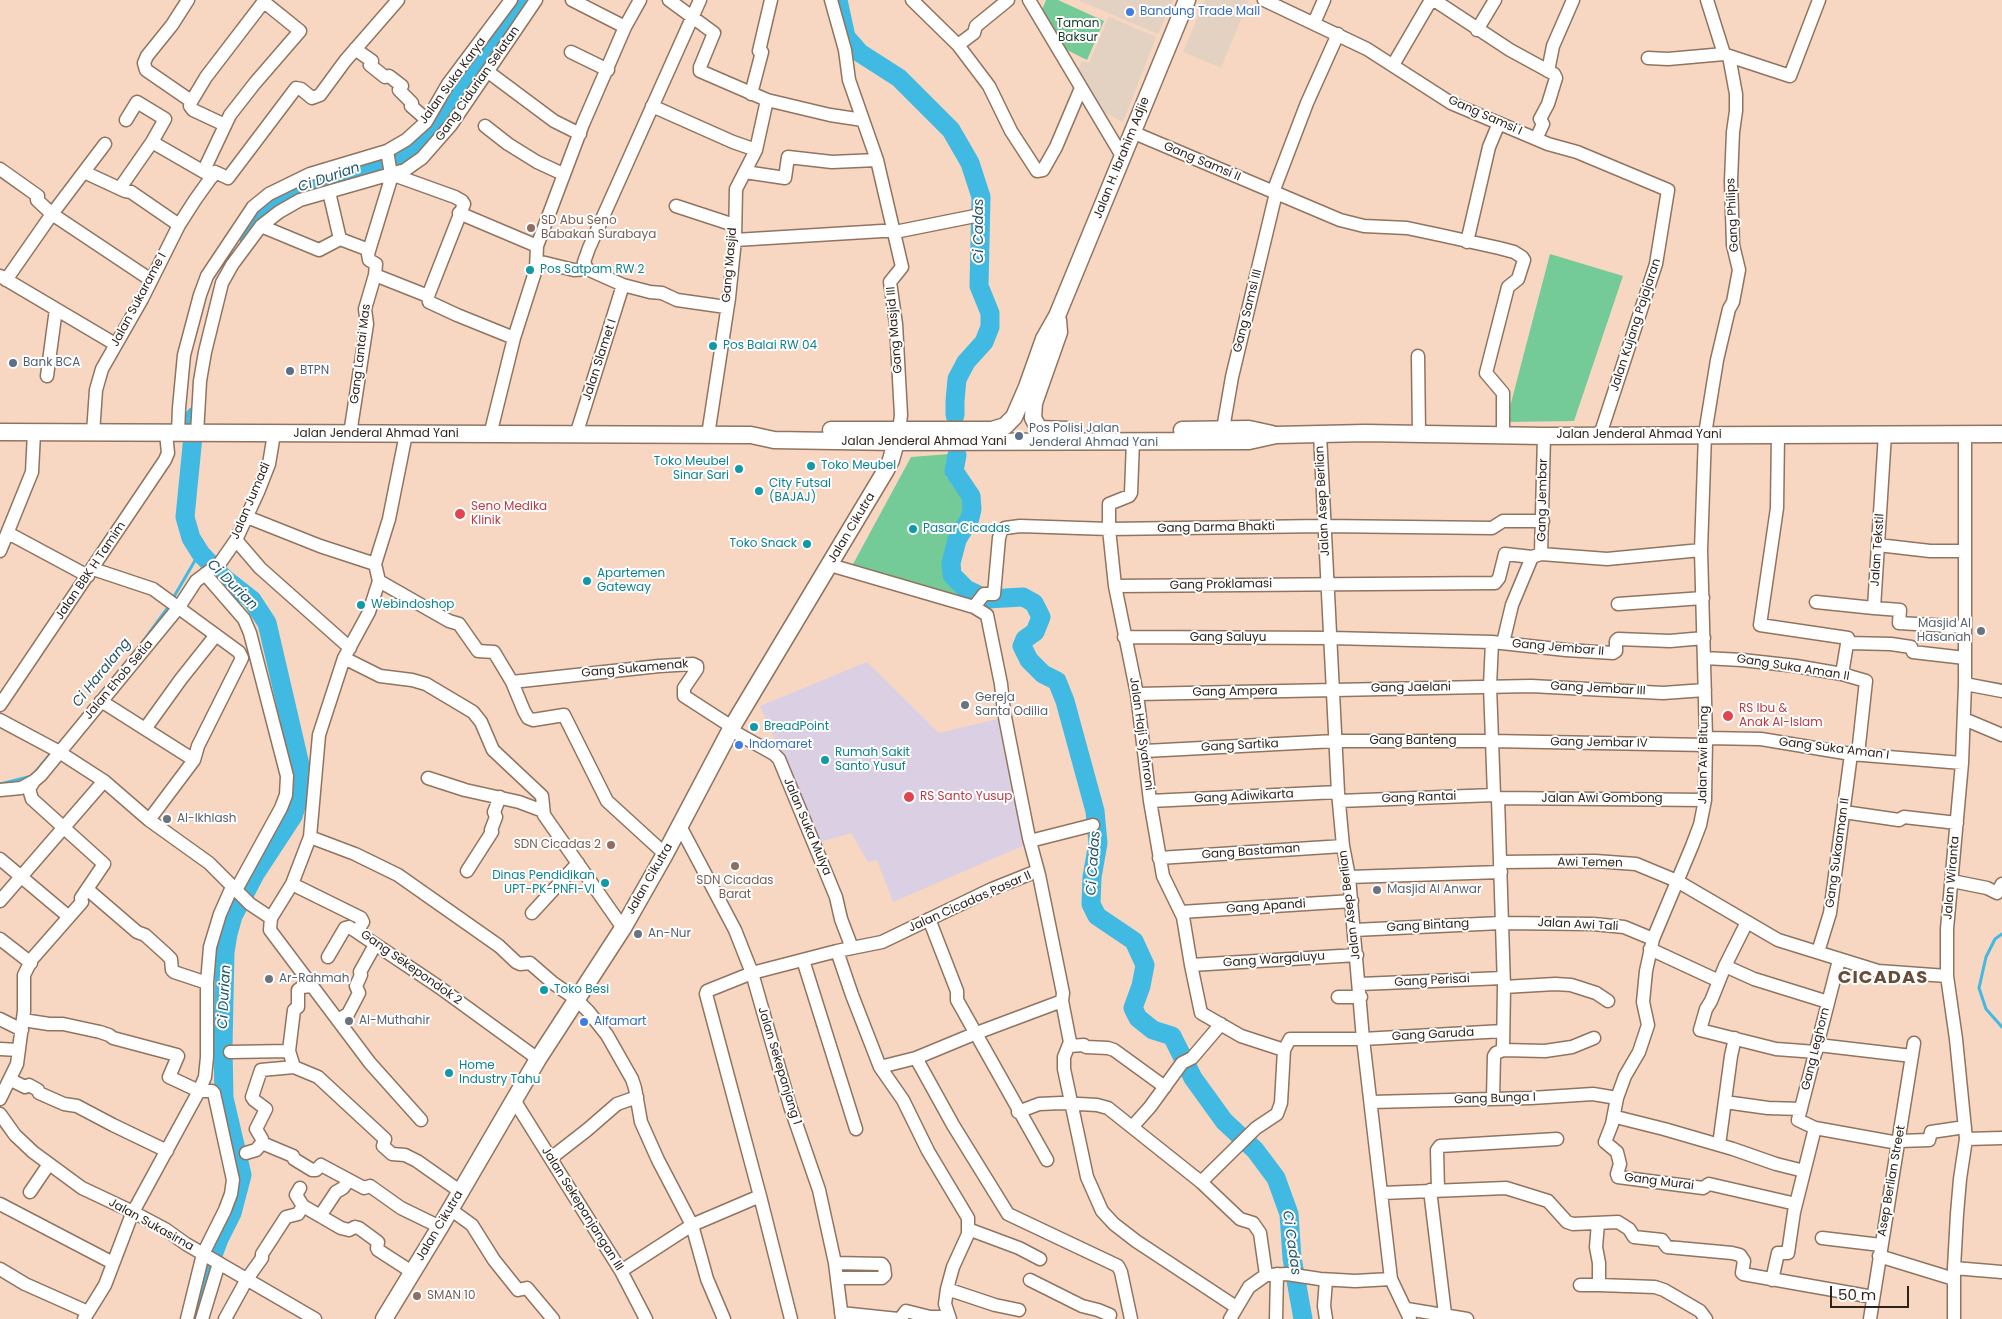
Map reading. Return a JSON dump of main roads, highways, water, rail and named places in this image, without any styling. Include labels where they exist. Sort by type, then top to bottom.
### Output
[{"type":"main road","name":"Jalan H. Ibrahim Adjie","points":[[1005,426],[1014,417],[1044,339],[1057,316],[1187,0]]},
{"type":"main road","name":"Jalan H. Ibrahim Adjie","points":[[1049,430],[1039,429],[1033,418],[1034,403],[1058,332],[1057,316]]},
{"type":"main road","name":"Jalan Jenderal Ahmad Yani","points":[[897,436],[992,430],[1005,426]]},
{"type":"main road","name":"Jalan Jenderal Ahmad Yani","points":[[1049,430],[1249,429],[1276,435]]},
{"type":"main road","name":"Jalan Jenderal Ahmad Yani","points":[[0,432],[752,436],[774,430],[897,436],[1133,441],[1249,441],[1276,435],[1320,434],[1544,436],[2002,434]]},
{"type":"main road","name":"Jalan Cikutra","points":[[384,1319],[440,1227],[454,1211],[461,1192],[538,1059],[623,928],[666,854],[731,728],[886,470],[897,436]]},
{"type":"waterway","name":"Ci Durian","points":[[248,236],[272,204],[296,188],[405,153],[435,123],[520,0]]},
{"type":"waterway","name":"Ci Cadas","points":[[838,0],[846,37],[860,53],[899,78],[951,130],[970,163],[981,197],[979,286],[990,313],[990,327],[984,342],[966,362],[957,379],[955,415]]},
{"type":"waterway","name":"Ci Durian","points":[[195,416],[185,517],[191,538],[201,554],[224,578],[252,600],[267,623],[304,782],[293,816],[255,874],[233,916],[228,934],[225,952],[224,1098],[242,1175],[232,1213],[219,1239],[199,1293],[197,1319]]},
{"type":"waterway","name":"Ci Cadas","points":[[957,455],[954,471],[971,496],[972,509],[970,518],[957,540],[951,563],[952,575],[966,589],[987,599],[1023,597],[1034,603],[1041,617],[1035,632],[1025,639],[1022,646],[1029,660],[1043,674],[1057,681],[1065,701],[1095,811],[1098,843],[1092,877],[1091,904],[1097,916],[1134,941],[1145,965],[1141,986],[1133,1008],[1138,1018],[1153,1030],[1172,1036],[1193,1078],[1224,1121],[1255,1150],[1276,1178],[1289,1214],[1292,1258],[1303,1319]]},
{"type":"waterway","name":"Ci Haralang","points":[[172,600],[200,552]]},
{"type":"waterway","name":"Ci Haralang","points":[[142,643],[169,606]]},
{"type":"waterway","name":"Ci Haralang","points":[[0,784],[32,776],[52,752]]},
{"type":"waterway","points":[[2002,934],[1995,939],[1986,957],[1979,988],[1986,1009],[2002,1027]]},
{"type":"place","name":"Bandung Trade Mall","points":[[1130,12]]},
{"type":"place","name":"SD Abu Seno Babakan Surabaya","points":[[531,228]]},
{"type":"place","name":"Pos Satpam RW 2","points":[[530,270]]},
{"type":"place","name":"Pos Balai RW 04","points":[[713,346]]},
{"type":"place","name":"Bank BCA","points":[[13,363]]},
{"type":"place","name":"BTPN","points":[[290,371]]},
{"type":"place","name":"Pos Polisi Jalan Jenderal Ahmad Yani","points":[[1019,436]]},
{"type":"place","name":"Toko Meubel","points":[[811,466]]},
{"type":"place","name":"Toko Meubel Sinar Sari","points":[[739,469]]},
{"type":"place","name":"City Futsal (BAJAJ)","points":[[759,491]]},
{"type":"place","name":"Seno Medika Klinik","points":[[460,514]]},
{"type":"place","name":"Pasar Cicadas","points":[[913,529]]},
{"type":"place","name":"Toko Snack","points":[[807,544]]},
{"type":"place","name":"Apartemen Gateway","points":[[587,581]]},
{"type":"place","name":"Webindoshop","points":[[361,605]]},
{"type":"place","name":"Masjid Al Hasanah","points":[[1981,631]]},
{"type":"place","name":"Gereja Santa Odilia","points":[[965,705]]},
{"type":"place","name":"RS Ibu & Anak Al-Islam","points":[[1728,716]]},
{"type":"place","name":"BreadPoint","points":[[754,727]]},
{"type":"place","name":"Indomaret","points":[[739,745]]},
{"type":"place","name":"Rumah Sakit Santo Yusuf","points":[[825,760]]},
{"type":"place","name":"RS Santo Yusup","points":[[909,797]]},
{"type":"place","name":"Al-Ikhlash","points":[[167,819]]},
{"type":"place","name":"SDN Cicadas 2","points":[[611,845]]},
{"type":"place","name":"SDN Cicadas Barat","points":[[735,866]]},
{"type":"place","name":"Dinas Pendidikan UPT-PK-PNFI-VI","points":[[605,883]]},
{"type":"place","name":"Masjid Al Anwar","points":[[1377,890]]},
{"type":"place","name":"An-Nur","points":[[638,934]]},
{"type":"place","name":"Ar-Rahmah","points":[[269,979]]},
{"type":"place","name":"Toko Besi","points":[[544,990]]},
{"type":"place","name":"Al-Muthahir","points":[[349,1021]]},
{"type":"place","name":"Alfamart","points":[[584,1022]]},
{"type":"place","name":"Home Industry Tahu","points":[[449,1073]]},
{"type":"place","name":"SMAN 10","points":[[417,1296]]},
{"type":"district","name":"CICADAS","points":[[1883,978]]},
{"type":"park label","name":"Taman Baksur","points":[[1078,31]]}]
